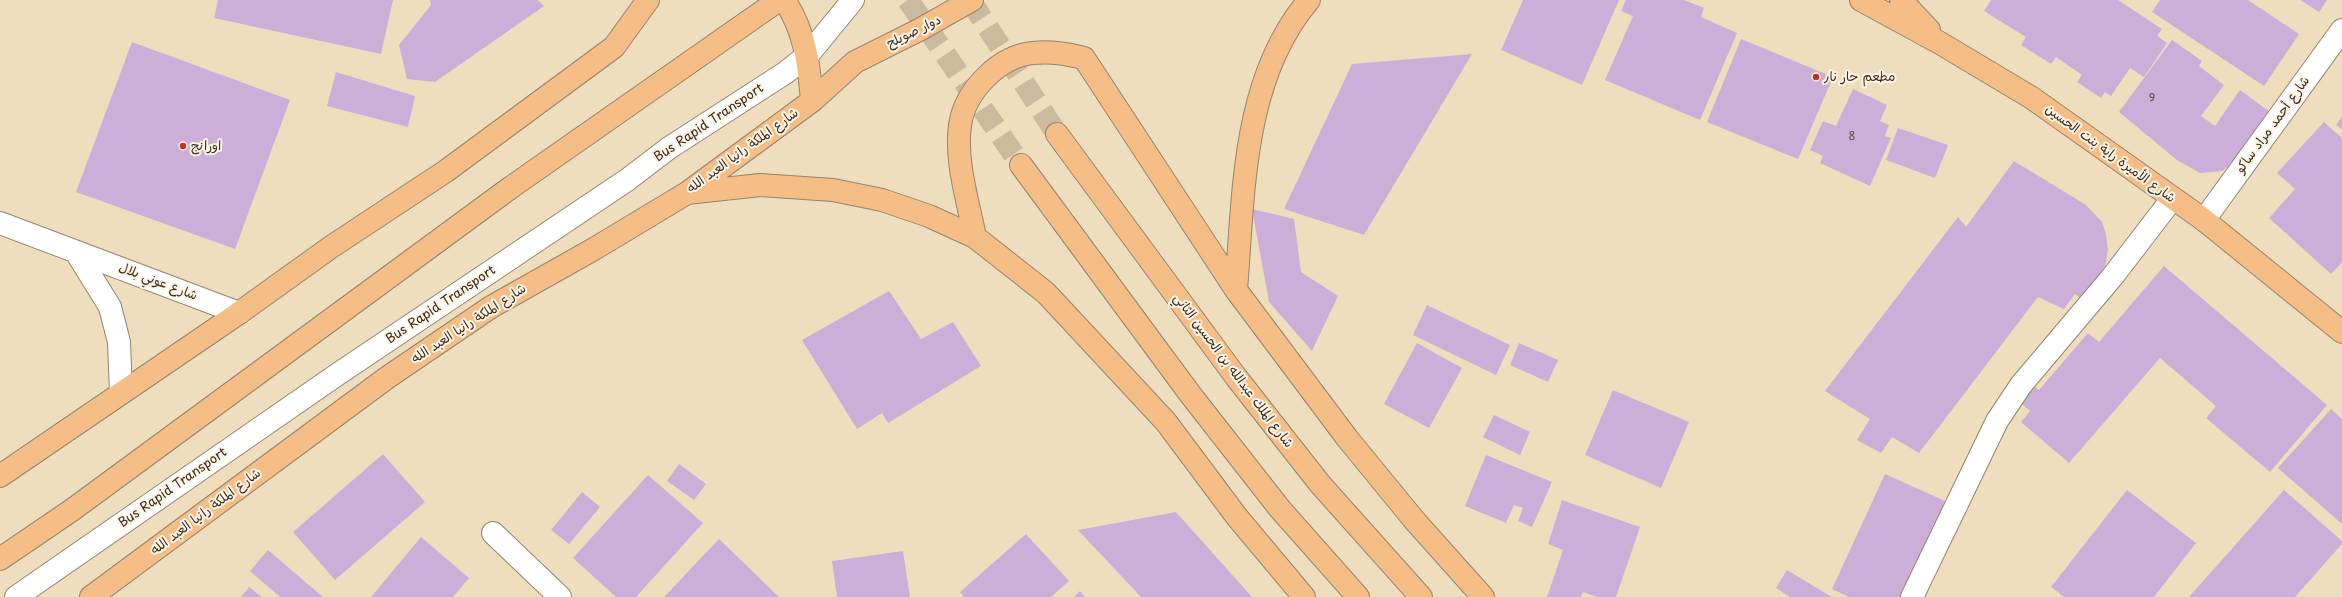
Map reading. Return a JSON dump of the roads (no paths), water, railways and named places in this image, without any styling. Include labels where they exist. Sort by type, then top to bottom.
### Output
[{"type":"main road","points":[[0,476],[239,313],[331,247],[446,171],[614,47],[648,0]]},
{"type":"main road","points":[[0,559],[72,510],[510,188],[779,0]]},
{"type":"main road","points":[[784,0],[799,28],[808,55],[812,101]]},
{"type":"main road","name":"دوار صويلح","points":[[855,62],[919,30],[972,0]]},
{"type":"main road","points":[[1236,290],[1249,143],[1270,63],[1295,16],[1309,0]]},
{"type":"main road","name":"شارع الأميرة راية بنت الحسين","points":[[1861,0],[1940,43],[2032,98],[2172,199],[2204,220],[2342,332]]},
{"type":"main road","points":[[1901,0],[1940,43]]},
{"type":"main road","points":[[975,237],[959,151],[960,124],[969,99],[985,78],[1006,61],[1032,53],[1059,52],[1084,58],[1236,290],[1352,444],[1415,521],[1483,597]]},
{"type":"main road","name":"شارع الملكة رانيا العبد الله","points":[[90,597],[394,373],[491,307],[594,249],[687,192],[812,101],[855,62]]},
{"type":"main road","name":"شارع الملك عبدالله بن الحسين الثاني","points":[[1057,134],[1236,378],[1320,484],[1421,597]]},
{"type":"main road","points":[[1021,165],[1190,394],[1261,485],[1358,597]]},
{"type":"main road","points":[[687,192],[760,186],[833,190],[882,200],[922,213],[975,237],[1046,293],[1166,422],[1237,517],[1304,597]]},
{"type":"street","name":"Bus Rapid Transport","points":[[16,597],[338,374],[627,180],[669,148],[785,73],[808,55],[853,0]]},
{"type":"street","name":"شارع أحمد مراد ساكو","points":[[2204,220],[2342,30]]},
{"type":"street","points":[[1912,597],[1997,421],[2021,385],[2113,276],[2172,199]]},
{"type":"street","name":"شارع عوني بلال","points":[[0,223],[239,313]]},
{"type":"street","points":[[76,252],[110,307],[119,342],[121,393]]},
{"type":"street","points":[[493,533],[560,597]]},
{"type":"tunnel","points":[[908,0],[1021,165]]},
{"type":"tunnel","points":[[970,0],[1057,134]]},
{"type":"place","name":"مطعم حار نار","points":[[1816,77]]},
{"type":"place","name":"اورانج","points":[[183,146]]}]
